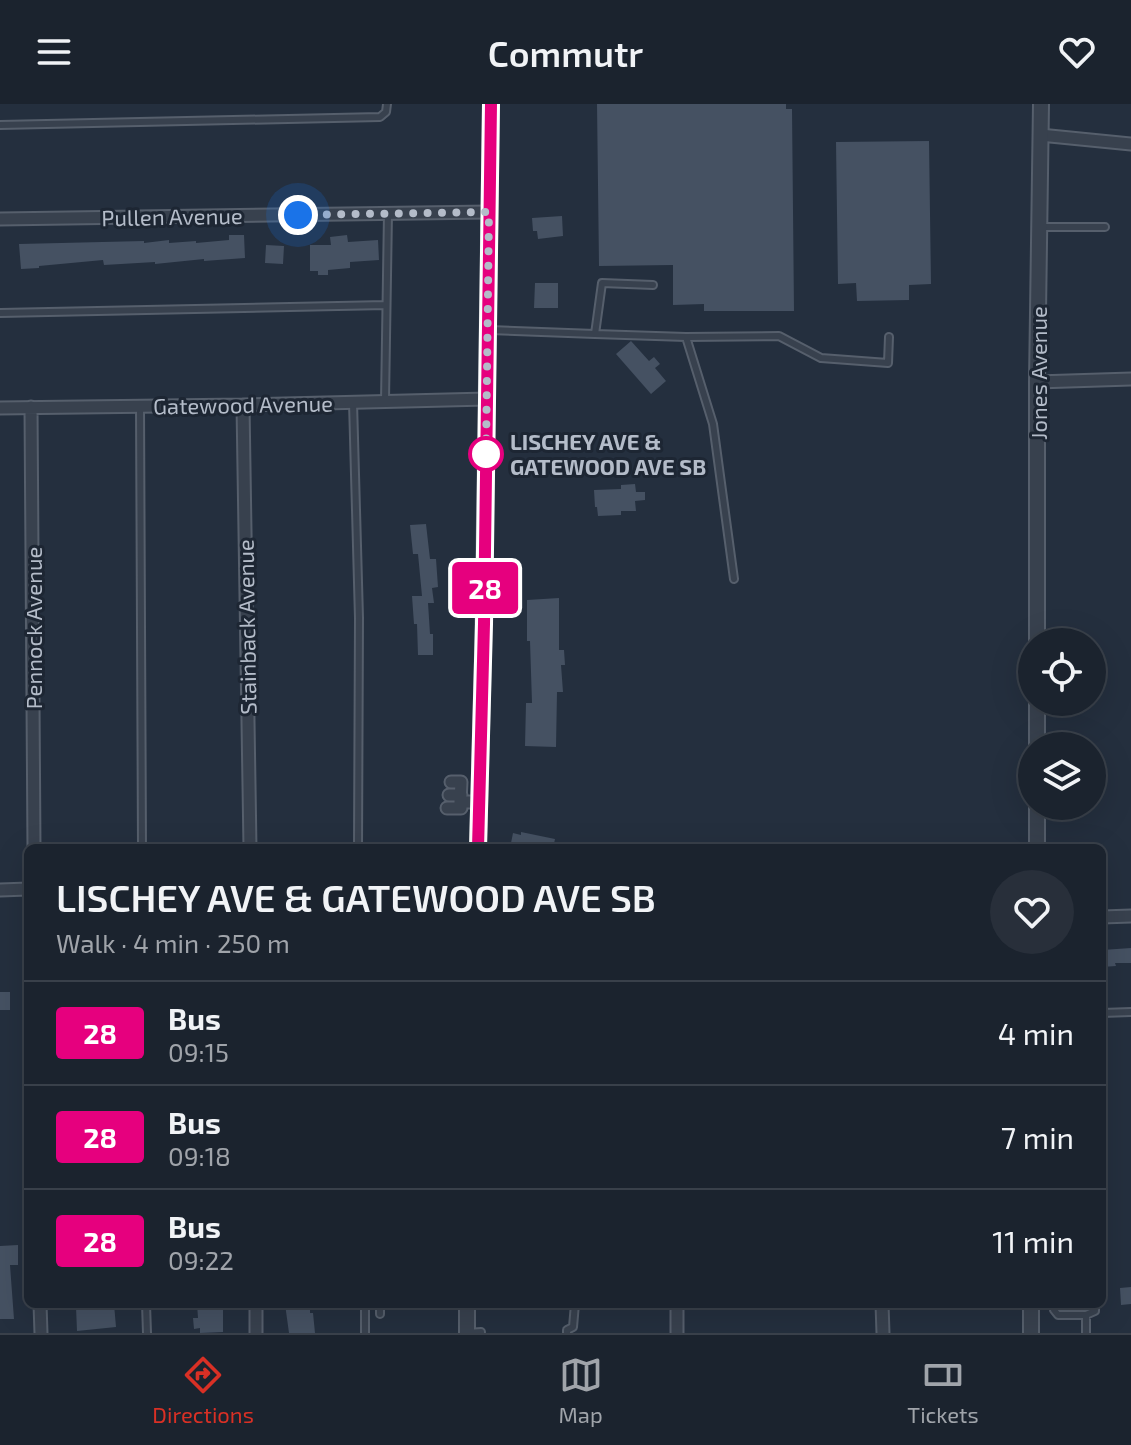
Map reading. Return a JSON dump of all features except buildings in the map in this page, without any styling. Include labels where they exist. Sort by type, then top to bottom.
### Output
[{"type":"street","points":[[478,844],[491,104]]},
{"type":"street","name":"Jones Avenue","points":[[1037,628],[1041,104]]},
{"type":"street","points":[[1040,135],[1131,144]]},
{"type":"street","name":"Pullen Avenue","points":[[0,219],[489,212]]},
{"type":"street","points":[[1037,382],[1131,379]]},
{"type":"street","name":"Gatewood Avenue","points":[[0,408],[487,399]]},
{"type":"street","name":"Stainback Avenue","points":[[243,405],[250,844]]},
{"type":"street","name":"Pennock Avenue","points":[[31,407],[34,844]]},
{"type":"street","points":[[447,808],[461,808],[457,797],[461,782],[451,782]]},
{"type":"street","points":[[457,797],[479,802]]},
{"type":"street","points":[[1037,820],[1037,844]]},
{"type":"street","points":[[0,890],[24,889]]},
{"type":"street","points":[[1106,917],[1131,916]]},
{"type":"street","points":[[40,1308],[41,1333]]},
{"type":"street","points":[[256,1308],[256,1333]]},
{"type":"street","points":[[467,1308],[467,1333]]},
{"type":"street","points":[[677,1308],[677,1333]]},
{"type":"street","points":[[882,1308],[883,1333]]},
{"type":"street","points":[[1031,1308],[1031,1333]]},
{"type":"lane","points":[[0,125],[380,117],[386,112],[387,104]]},
{"type":"lane","points":[[385,401],[388,213]]},
{"type":"lane","points":[[1039,227],[1105,227]]},
{"type":"lane","points":[[595,334],[602,283],[653,285]]},
{"type":"lane","points":[[0,313],[386,305]]},
{"type":"lane","points":[[489,330],[686,337],[779,336],[821,358],[888,363],[889,337]]},
{"type":"lane","points":[[686,337],[713,424],[734,579]]},
{"type":"lane","points":[[353,402],[359,618],[358,844]]},
{"type":"lane","points":[[140,406],[142,844]]},
{"type":"lane","points":[[1106,1013],[1131,1012]]},
{"type":"lane","points":[[146,1308],[147,1333]]},
{"type":"lane","points":[[365,1308],[365,1333]]},
{"type":"lane","points":[[380,1308],[380,1314]]},
{"type":"lane","points":[[567,1333],[573,1327],[575,1308]]},
{"type":"lane","points":[[1054,1308],[1058,1315],[1086,1315],[1095,1308]]},
{"type":"lane","points":[[1086,1315],[1086,1333]]},
{"type":"lane","points":[[467,1333],[481,1332]]},
{"type":"bus line","name":"28","points":[[478,844],[491,104]]},
{"type":"place","name":"LISCHEY AVE & GATEWOOD AVE SB","points":[[486,454]]},
{"type":"route","points":[[298,215],[489,212],[486,454]]}]
